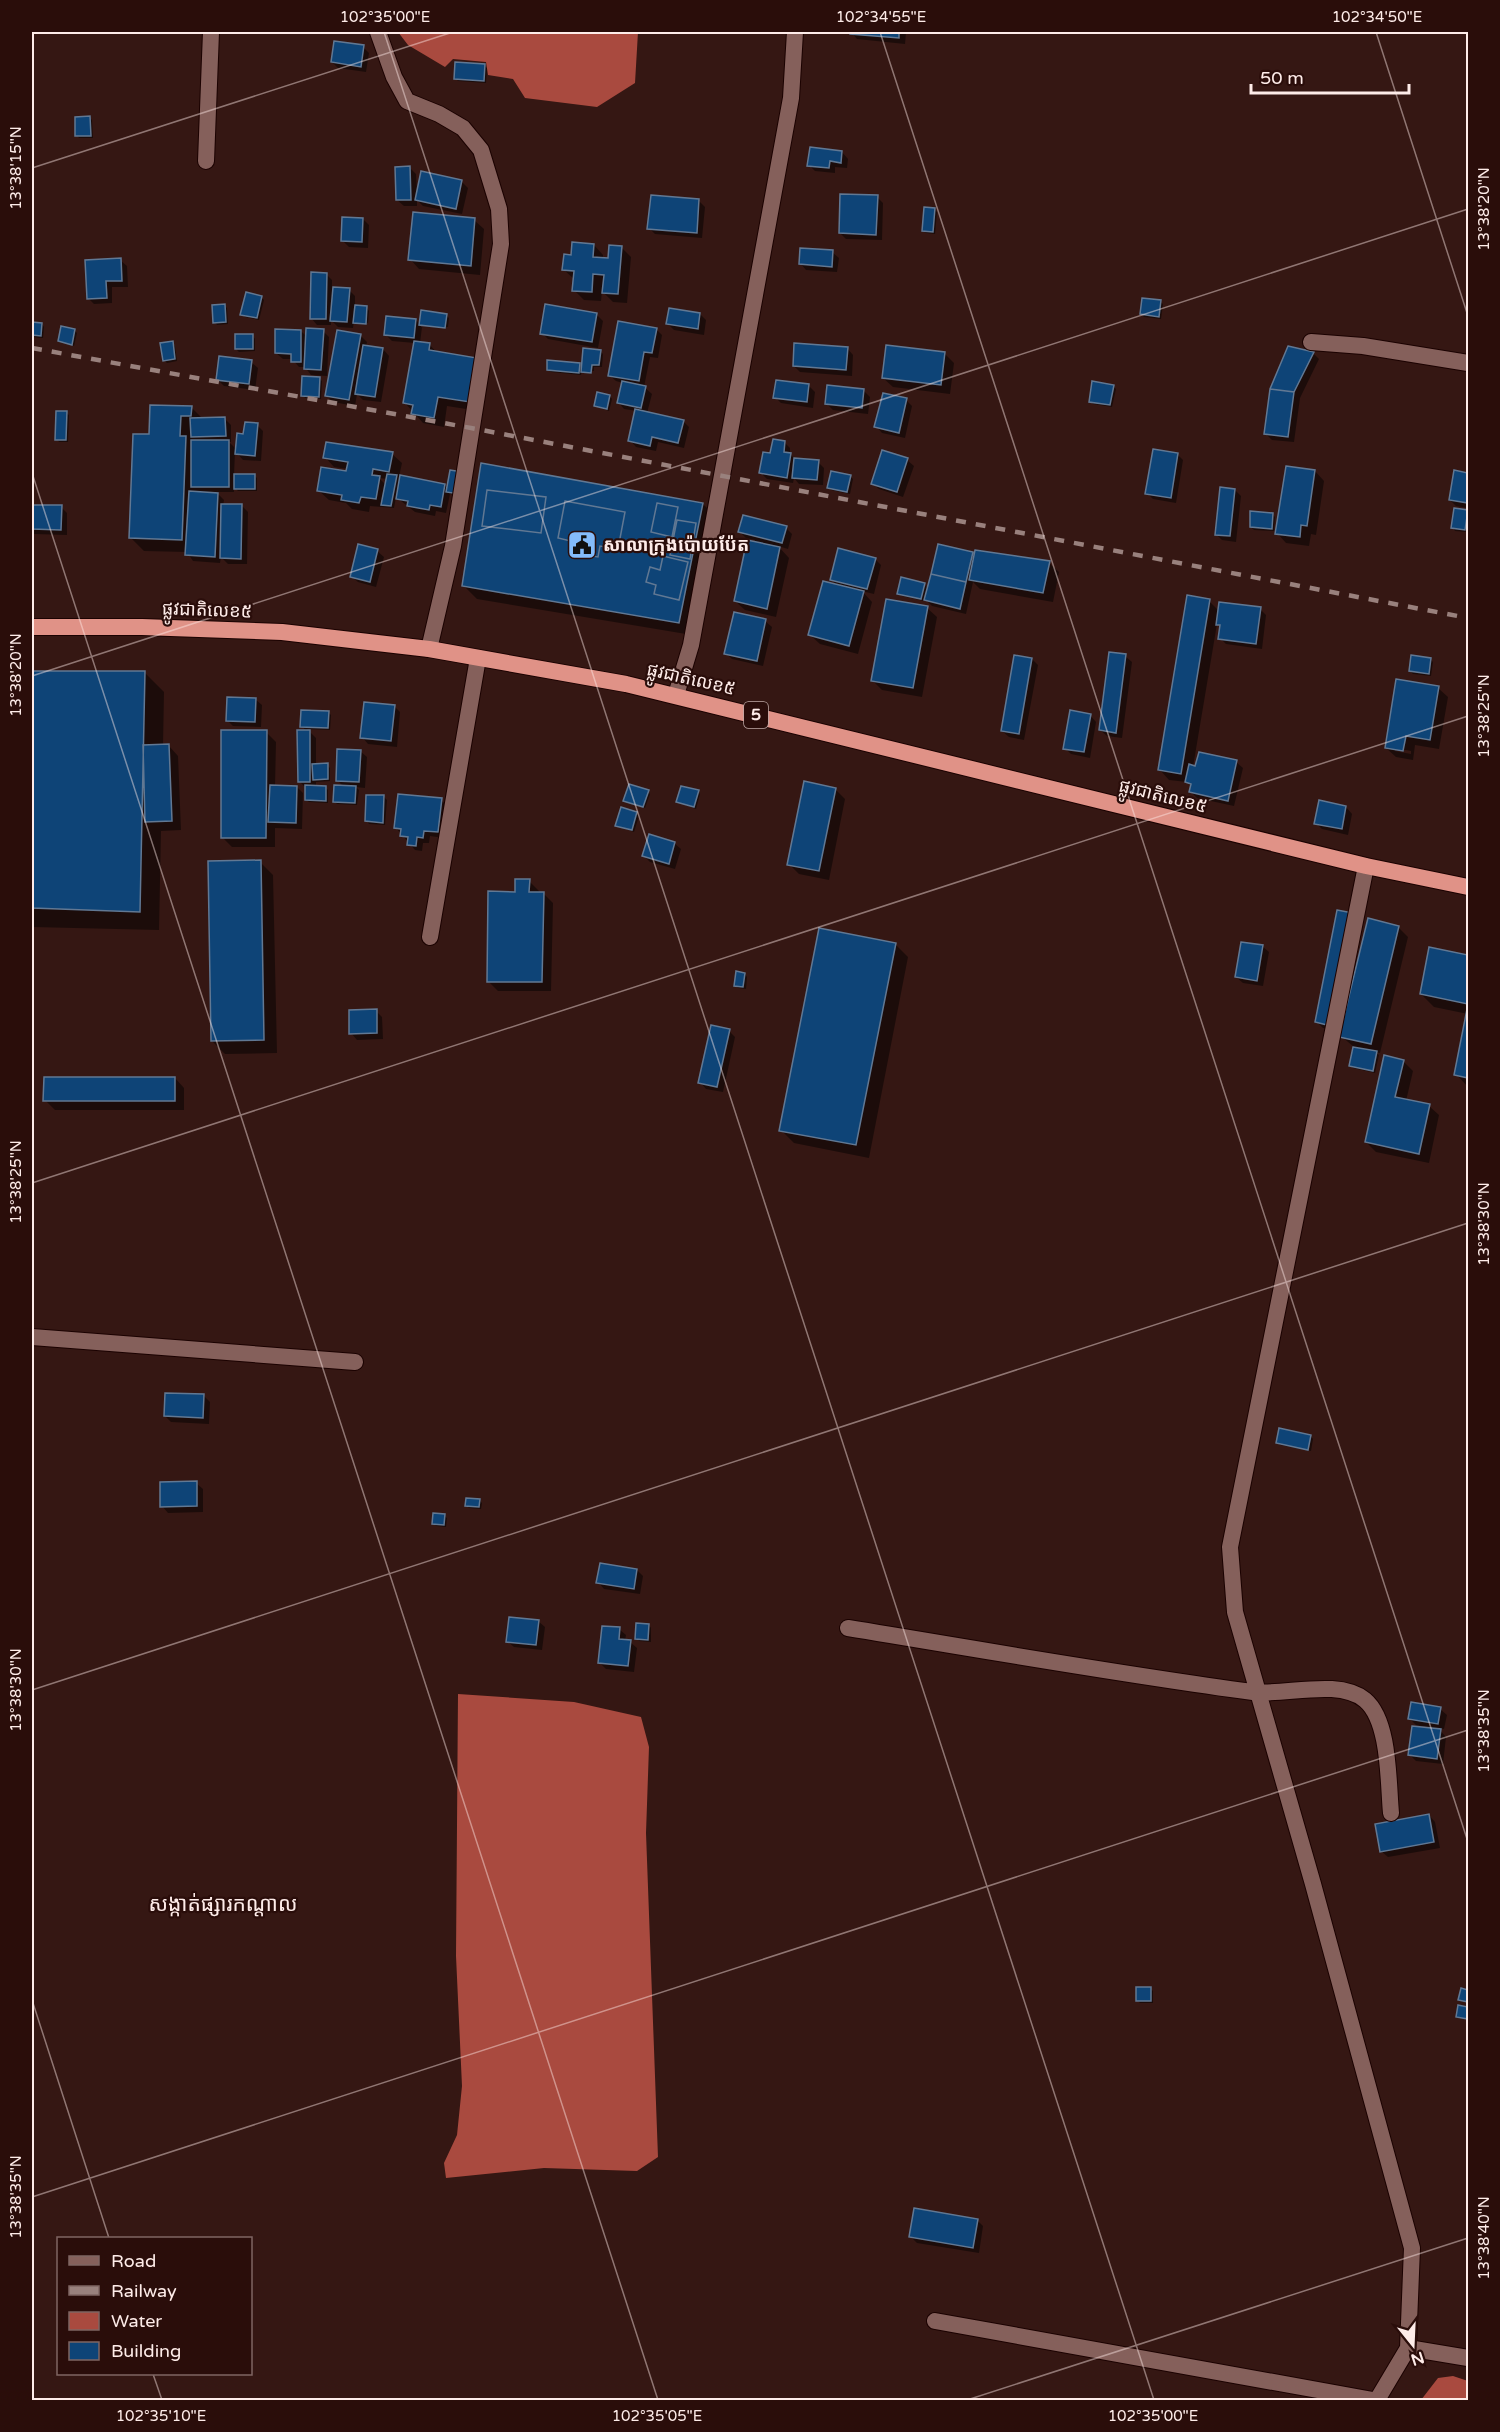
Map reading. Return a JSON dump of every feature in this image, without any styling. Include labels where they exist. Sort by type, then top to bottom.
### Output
[{"type":"highway","name":"ផ្លូវជាតិលេខ៥","points":[[32,627],[142,627],[282,632],[429,649],[676,695],[1366,866],[1468,887]]},
{"type":"street","points":[[206,161],[211,32]]},
{"type":"street","points":[[378,32],[394,77],[406,100],[439,114],[463,128],[481,150],[499,209],[501,244],[453,546],[429,649]]},
{"type":"street","points":[[676,695],[691,645],[789,109],[795,32]]},
{"type":"street","points":[[1311,342],[1363,345],[1468,363]]},
{"type":"street","points":[[430,937],[478,658]]},
{"type":"street","points":[[935,2321],[1375,2400],[1408,2348],[1412,2248],[1313,1884],[1234,1612],[1230,1547],[1366,866]]},
{"type":"street","points":[[32,1337],[355,1362]]},
{"type":"street","points":[[848,1628],[1257,1692],[1334,1688],[1364,1698],[1377,1714],[1383,1738],[1391,1813]]},
{"type":"street","points":[[1408,2348],[1468,2358]]},
{"type":"water","points":[[398,32],[638,32],[635,83],[597,107],[525,98],[513,79],[488,75],[486,62],[453,59],[445,67],[408,45]]},
{"type":"water","points":[[458,1694],[574,1702],[641,1717],[649,1747],[646,1833],[658,2157],[637,2171],[544,2168],[446,2178],[444,2163],[457,2135],[462,2086],[456,1956]]},
{"type":"water","points":[[1453,2376],[1468,2381],[1468,2400],[1421,2400],[1438,2378]]},
{"type":"building","points":[[850,32],[899,32],[899,38],[850,34]]},
{"type":"building","points":[[334,41],[364,45],[361,67],[331,62]]},
{"type":"building","points":[[455,62],[485,64],[484,81],[454,79]]},
{"type":"building","points":[[90,116],[91,136],[75,136],[75,117]]},
{"type":"building","points":[[810,147],[842,151],[841,163],[830,161],[829,168],[807,166]]},
{"type":"building","points":[[410,166],[411,200],[396,200],[395,167]]},
{"type":"building","points":[[421,171],[462,180],[456,209],[415,200]]},
{"type":"building","points":[[840,194],[878,195],[876,235],[839,233]]},
{"type":"building","points":[[651,195],[699,199],[697,233],[647,229]]},
{"type":"building","points":[[924,207],[935,208],[933,232],[922,231]]},
{"type":"building","points":[[413,212],[475,218],[471,266],[408,260]]},
{"type":"building","points":[[342,217],[363,218],[362,242],[341,241]]},
{"type":"building","points":[[572,242],[594,244],[593,257],[608,258],[609,245],[622,246],[618,294],[602,293],[604,275],[593,274],[592,292],[572,291],[574,271],[562,270],[564,254],[571,255]]},
{"type":"building","points":[[800,248],[833,250],[832,267],[799,264]]},
{"type":"building","points":[[121,258],[122,281],[106,281],[107,298],[87,299],[85,260]]},
{"type":"building","points":[[311,272],[327,273],[326,319],[310,319]]},
{"type":"building","points":[[333,287],[350,288],[347,322],[330,321]]},
{"type":"building","points":[[246,292],[262,296],[257,318],[240,315]]},
{"type":"building","points":[[1142,298],[1161,300],[1159,317],[1140,314]]},
{"type":"building","points":[[225,304],[226,322],[213,323],[212,305]]},
{"type":"building","points":[[545,304],[597,313],[592,342],[540,334]]},
{"type":"building","points":[[355,305],[367,306],[366,324],[353,323]]},
{"type":"building","points":[[669,308],[700,313],[698,329],[666,324]]},
{"type":"building","points":[[421,310],[447,314],[445,328],[419,325]]},
{"type":"building","points":[[386,316],[416,319],[414,338],[384,335]]},
{"type":"building","points":[[618,321],[657,328],[652,353],[644,352],[639,381],[608,376]]},
{"type":"building","points":[[32,322],[42,323],[41,336],[32,335]]},
{"type":"building","points":[[61,326],[75,329],[72,345],[58,341]]},
{"type":"building","points":[[306,328],[324,329],[321,370],[304,369]]},
{"type":"building","points":[[275,329],[301,330],[301,362],[291,362],[291,354],[275,353]]},
{"type":"building","points":[[337,330],[361,334],[349,400],[325,396]]},
{"type":"building","points":[[235,334],[253,334],[253,349],[235,349]]},
{"type":"building","points":[[173,341],[175,359],[163,361],[160,343]]},
{"type":"building","points":[[414,341],[430,343],[429,350],[477,358],[470,402],[438,397],[434,418],[411,414],[413,405],[403,403]]},
{"type":"building","points":[[794,343],[848,347],[846,370],[793,366]]},
{"type":"building","points":[[363,345],[383,348],[375,397],[355,394]]},
{"type":"building","points":[[886,345],[945,352],[941,385],[882,378]]},
{"type":"building","points":[[1288,346],[1314,352],[1294,392],[1270,389]]},
{"type":"building","points":[[583,348],[601,350],[599,365],[592,365],[591,373],[581,372]]},
{"type":"building","points":[[219,356],[252,360],[249,384],[216,380]]},
{"type":"building","points":[[547,360],[580,363],[579,373],[547,370]]},
{"type":"building","points":[[302,376],[320,377],[319,397],[301,396]]},
{"type":"building","points":[[776,380],[809,384],[807,402],[773,398]]},
{"type":"building","points":[[622,381],[646,386],[641,408],[617,403]]},
{"type":"building","points":[[1092,381],[1114,385],[1110,405],[1089,402]]},
{"type":"building","points":[[827,385],[864,389],[862,408],[825,404]]},
{"type":"building","points":[[1270,389],[1294,392],[1288,437],[1264,434]]},
{"type":"building","points":[[597,392],[610,395],[607,409],[594,406]]},
{"type":"building","points":[[883,393],[907,398],[899,433],[874,427]]},
{"type":"building","points":[[150,405],[192,406],[191,416],[181,416],[180,436],[186,436],[182,540],[129,538],[133,434],[149,434]]},
{"type":"building","points":[[635,409],[684,420],[678,443],[652,437],[650,446],[628,441]]},
{"type":"building","points":[[56,411],[67,411],[66,440],[55,440]]},
{"type":"building","points":[[225,417],[226,436],[191,437],[190,418]]},
{"type":"building","points":[[245,422],[258,423],[255,456],[235,454],[237,433],[243,434]]},
{"type":"building","points":[[773,439],[785,441],[784,452],[791,453],[787,478],[759,473],[763,452],[770,453]]},
{"type":"building","points":[[191,440],[229,440],[229,487],[191,487]]},
{"type":"building","points":[[326,442],[393,452],[389,472],[373,469],[372,475],[380,476],[376,499],[361,497],[359,503],[341,500],[342,495],[317,491],[321,467],[346,471],[348,462],[323,458]]},
{"type":"building","points":[[1153,449],[1178,453],[1171,498],[1145,494]]},
{"type":"building","points":[[882,450],[908,458],[897,492],[871,484]]},
{"type":"building","points":[[794,458],[819,460],[817,480],[792,478]]},
{"type":"building","name":"សាលាក្រុងប៉ោយប៉ែត","points":[[481,463],[703,503],[679,623],[462,586]]},
{"type":"building","points":[[1286,466],[1315,470],[1307,526],[1301,525],[1300,537],[1275,534]]},
{"type":"building","points":[[450,470],[463,472],[459,494],[446,492]]},
{"type":"building","points":[[1454,470],[1468,473],[1468,503],[1449,500]]},
{"type":"building","points":[[831,471],[851,475],[847,492],[827,488]]},
{"type":"building","points":[[234,474],[255,474],[255,489],[234,489]]},
{"type":"building","points":[[387,474],[397,475],[391,506],[381,505]]},
{"type":"building","points":[[400,475],[445,484],[441,507],[430,505],[429,510],[407,506],[408,501],[396,499]]},
{"type":"building","points":[[1220,487],[1235,489],[1230,536],[1215,535]]},
{"type":"building","points":[[487,490],[546,497],[541,533],[482,526]]},
{"type":"building","points":[[189,491],[218,493],[215,557],[185,555]]},
{"type":"building","points":[[565,501],[625,512],[618,549],[600,546],[598,557],[573,553],[575,542],[558,538]]},
{"type":"building","points":[[657,503],[678,507],[672,537],[651,532]]},
{"type":"building","points":[[221,504],[242,504],[241,559],[220,558]]},
{"type":"building","points":[[32,505],[62,505],[61,530],[32,529]]},
{"type":"building","points":[[1454,508],[1468,510],[1465,530],[1451,528]]},
{"type":"building","points":[[1250,511],[1273,513],[1272,529],[1250,527]]},
{"type":"building","points":[[743,515],[787,526],[782,543],[738,532]]},
{"type":"building","points":[[677,520],[696,523],[690,559],[670,555]]},
{"type":"building","points":[[747,540],[780,547],[767,609],[734,601]]},
{"type":"building","points":[[358,544],[378,549],[370,582],[350,577]]},
{"type":"building","points":[[938,544],[973,552],[966,582],[931,574]]},
{"type":"building","points":[[838,548],[876,558],[867,589],[830,580]]},
{"type":"building","points":[[975,550],[1050,561],[1043,593],[969,580]]},
{"type":"building","points":[[663,556],[688,562],[679,600],[654,594],[656,585],[646,582],[650,567],[660,570]]},
{"type":"building","points":[[931,574],[966,582],[960,609],[924,600]]},
{"type":"building","points":[[901,577],[925,583],[921,599],[897,594]]},
{"type":"building","points":[[823,581],[864,591],[849,646],[808,635]]},
{"type":"building","points":[[1187,595],[1210,599],[1181,774],[1158,770]]},
{"type":"building","points":[[886,599],[928,606],[913,688],[871,681]]},
{"type":"building","points":[[1219,602],[1261,607],[1256,644],[1218,639],[1220,625],[1216,625]]},
{"type":"building","points":[[734,612],[766,619],[757,661],[724,654]]},
{"type":"building","points":[[1109,652],[1126,654],[1116,733],[1099,730]]},
{"type":"building","points":[[1014,655],[1032,658],[1019,734],[1001,731]]},
{"type":"building","points":[[1411,655],[1431,658],[1429,674],[1409,671]]},
{"type":"building","points":[[32,671],[145,671],[140,912],[32,908]]},
{"type":"building","points":[[1396,679],[1439,686],[1430,740],[1406,736],[1403,751],[1385,748]]},
{"type":"building","points":[[227,697],[256,698],[255,722],[226,721]]},
{"type":"building","points":[[364,702],[395,705],[391,741],[360,738]]},
{"type":"building","points":[[301,710],[329,711],[328,728],[300,727]]},
{"type":"building","points":[[1070,710],[1091,714],[1084,752],[1063,749]]},
{"type":"building","points":[[221,730],[267,730],[266,838],[221,838]]},
{"type":"building","points":[[297,730],[310,730],[310,782],[298,782]]},
{"type":"building","points":[[169,744],[172,821],[145,822],[143,745]]},
{"type":"building","points":[[337,749],[361,750],[359,782],[336,781]]},
{"type":"building","points":[[1199,752],[1237,760],[1228,801],[1189,792],[1191,784],[1185,782],[1189,764],[1195,766]]},
{"type":"building","points":[[328,763],[328,779],[313,780],[312,764]]},
{"type":"building","points":[[804,781],[836,788],[819,871],[787,865]]},
{"type":"building","points":[[629,784],[649,790],[643,807],[623,801]]},
{"type":"building","points":[[270,785],[297,786],[296,823],[268,822]]},
{"type":"building","points":[[305,785],[326,786],[326,801],[305,800]]},
{"type":"building","points":[[334,785],[356,786],[355,803],[333,802]]},
{"type":"building","points":[[681,786],[699,790],[694,807],[676,802]]},
{"type":"building","points":[[398,794],[442,798],[438,832],[424,831],[423,838],[417,837],[416,846],[407,845],[408,837],[400,836],[401,829],[394,828]]},
{"type":"building","points":[[366,795],[384,795],[383,823],[365,821]]},
{"type":"building","points":[[1319,800],[1346,806],[1342,829],[1314,824]]},
{"type":"building","points":[[621,807],[637,812],[632,830],[615,826]]},
{"type":"building","points":[[649,834],[675,842],[669,864],[642,856]]},
{"type":"building","points":[[261,860],[264,1040],[211,1041],[208,861]]},
{"type":"building","points":[[515,879],[530,879],[529,892],[544,892],[542,982],[487,982],[488,891],[515,892]]},
{"type":"building","points":[[1337,910],[1353,913],[1331,1026],[1315,1022]]},
{"type":"building","points":[[1368,918],[1399,926],[1371,1044],[1339,1037]]},
{"type":"building","points":[[819,928],[896,943],[856,1145],[779,1131]]},
{"type":"building","points":[[1241,942],[1263,945],[1257,981],[1235,977]]},
{"type":"building","points":[[1429,947],[1468,955],[1468,1004],[1420,994]]},
{"type":"building","points":[[736,971],[745,973],[743,987],[734,986]]},
{"type":"building","points":[[1468,1004],[1468,1078],[1454,1075]]},
{"type":"building","points":[[377,1009],[377,1033],[349,1034],[349,1010]]},
{"type":"building","points":[[711,1025],[730,1029],[717,1087],[698,1083]]},
{"type":"building","points":[[1353,1047],[1377,1051],[1373,1071],[1349,1066]]},
{"type":"building","points":[[1384,1055],[1404,1060],[1395,1097],[1430,1104],[1419,1154],[1365,1142]]},
{"type":"building","points":[[44,1077],[175,1077],[175,1101],[43,1101]]},
{"type":"building","points":[[165,1393],[204,1394],[203,1418],[164,1416]]},
{"type":"building","points":[[1279,1428],[1311,1435],[1308,1450],[1276,1443]]},
{"type":"building","points":[[197,1481],[197,1506],[160,1507],[160,1482]]},
{"type":"building","points":[[466,1498],[480,1499],[479,1507],[465,1506]]},
{"type":"building","points":[[433,1513],[445,1514],[444,1525],[432,1524]]},
{"type":"building","points":[[600,1563],[637,1569],[634,1589],[596,1583]]},
{"type":"building","points":[[509,1617],[539,1620],[536,1645],[506,1642]]},
{"type":"building","points":[[636,1623],[649,1624],[648,1640],[635,1639]]},
{"type":"building","points":[[602,1626],[620,1627],[619,1639],[631,1640],[628,1666],[598,1663]]},
{"type":"building","points":[[1411,1702],[1441,1707],[1438,1724],[1408,1719]]},
{"type":"building","points":[[1412,1726],[1441,1729],[1437,1759],[1408,1755]]},
{"type":"building","points":[[1429,1814],[1434,1842],[1380,1852],[1375,1824]]},
{"type":"building","points":[[1136,1987],[1151,1987],[1151,2001],[1136,2001]]},
{"type":"building","points":[[1461,1988],[1468,1990],[1468,2002],[1458,2000]]},
{"type":"building","points":[[1458,2005],[1468,2007],[1468,2019],[1456,2017]]},
{"type":"building","points":[[914,2208],[978,2219],[973,2248],[909,2237]]},
{"type":"railway","points":[[32,348],[471,428],[1468,618]]},
{"type":"place","name":"សាលាក្រុងប៉ោយប៉ែត","points":[[582,545]]},
{"type":"district","name":"សង្កាត់ផ្សារកណ្ដាល","points":[[223,1904]]}]
